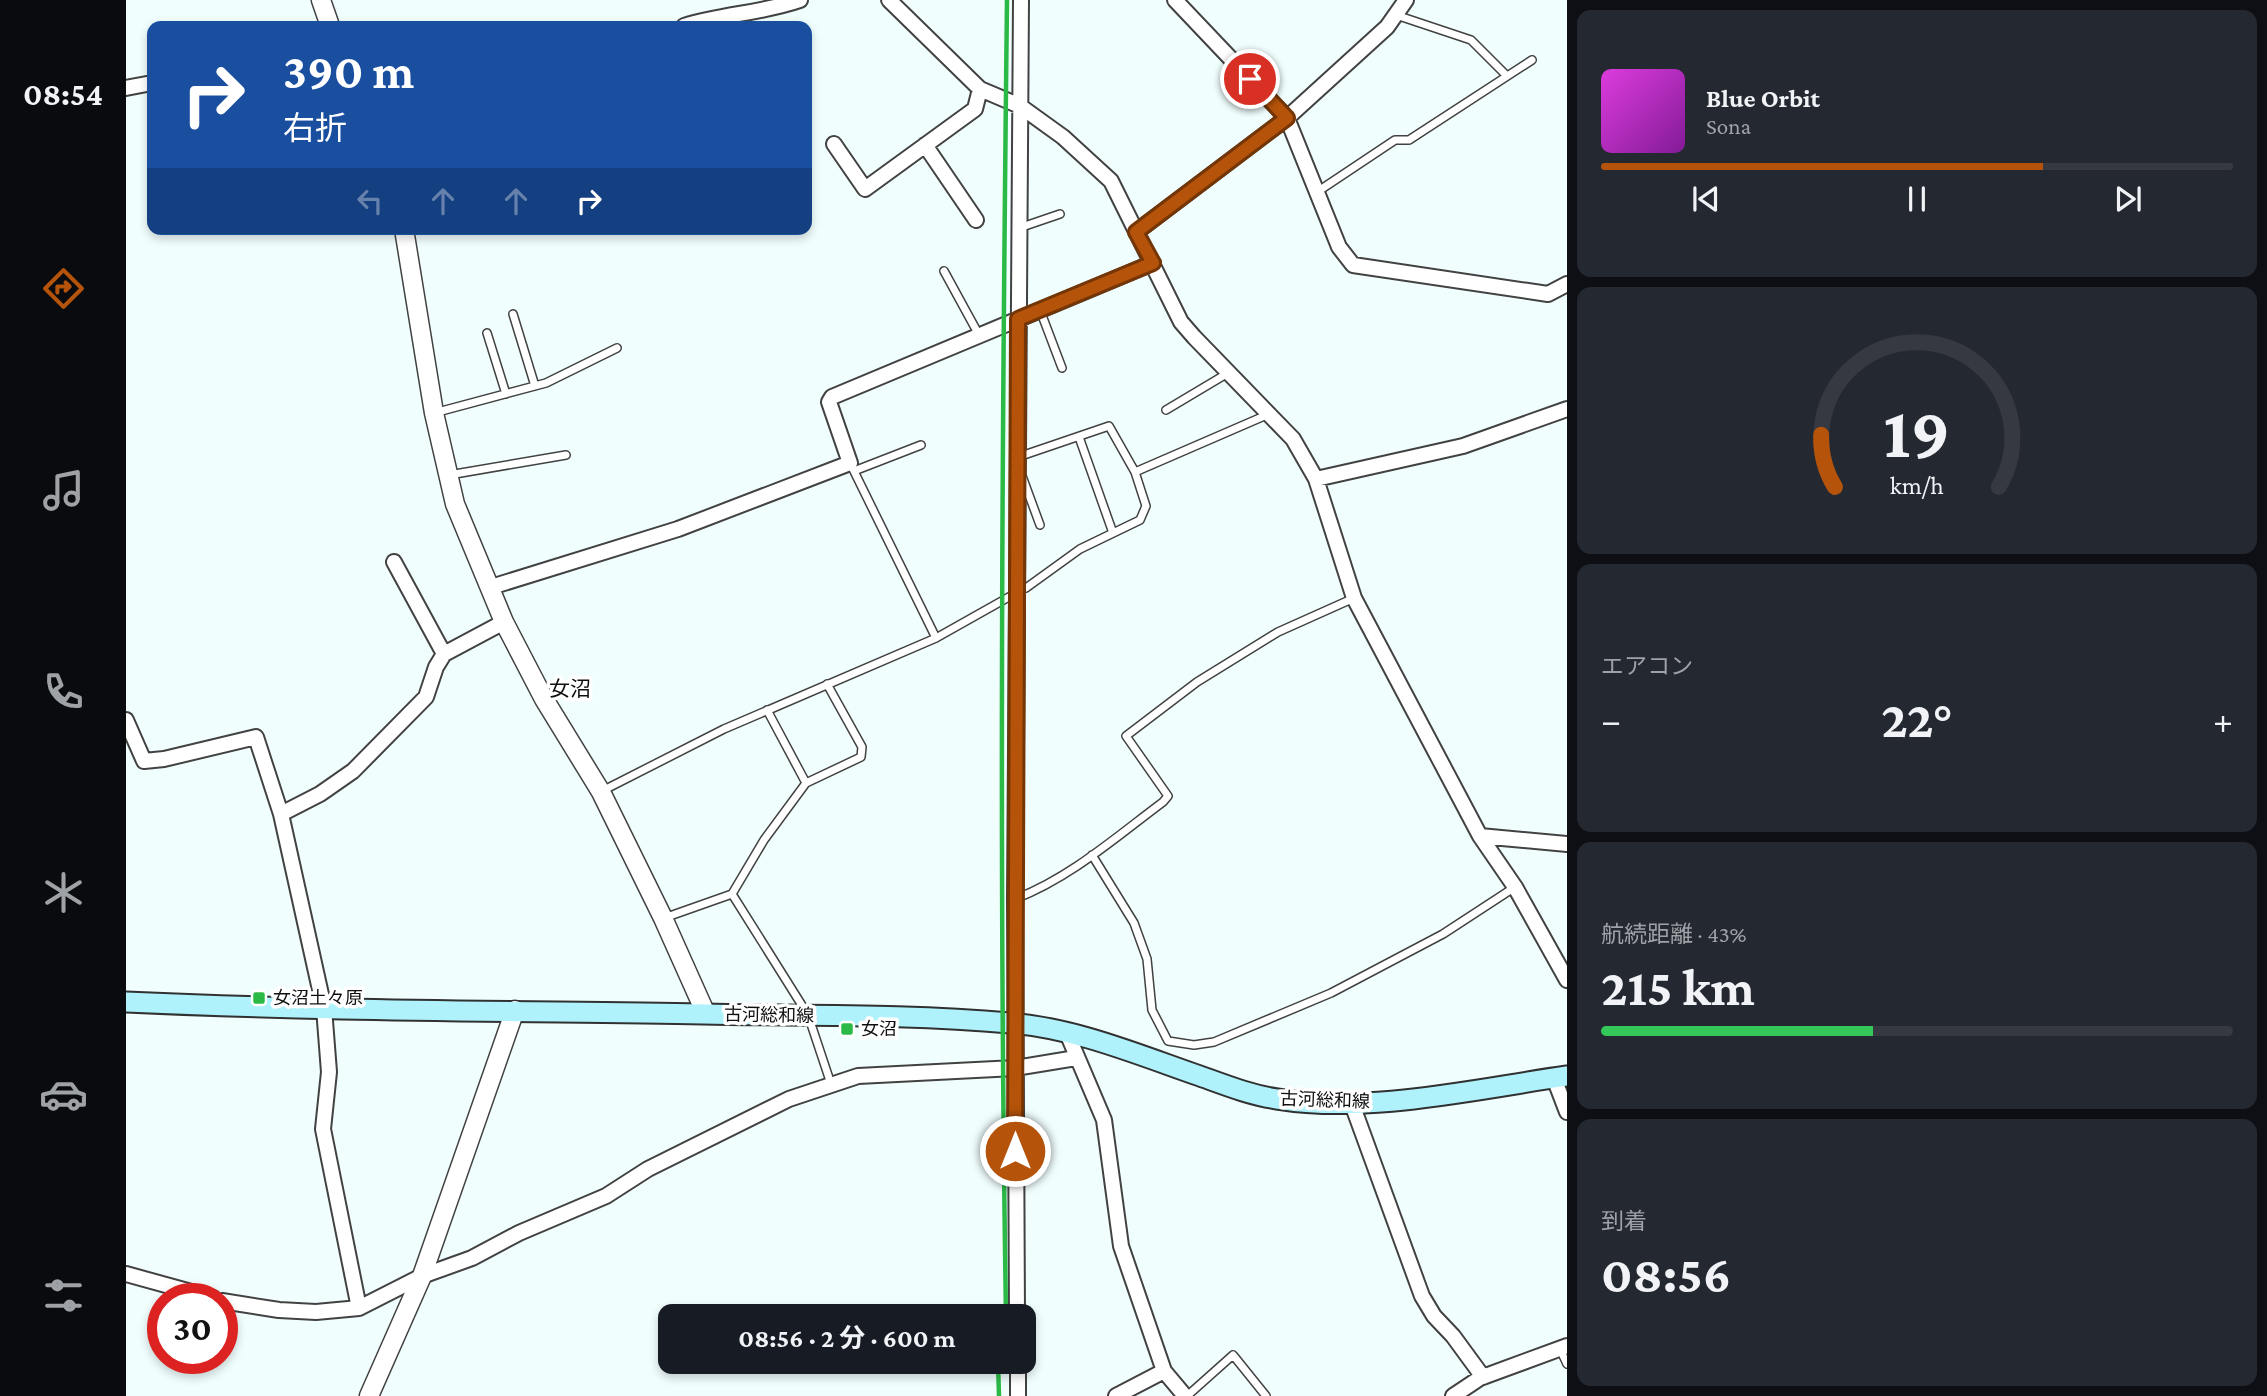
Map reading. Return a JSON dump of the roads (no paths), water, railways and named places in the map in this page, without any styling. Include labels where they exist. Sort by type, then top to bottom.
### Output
[{"type":"main road","name":"古河総和線","points":[[126,1002],[324,1008],[808,1015],[1015,1023],[1067,1033],[1274,1099],[1352,1104],[1560,1077]]},
{"type":"street","points":[[321,0],[328,21]]},
{"type":"street","points":[[700,21],[777,8],[800,0]]},
{"type":"street","points":[[889,0],[980,89],[1020,106],[1063,137],[1111,181],[1181,322],[1289,433],[1316,479],[1354,598],[1480,836],[1562,961],[1567,980]]},
{"type":"street","points":[[1017,1304],[1014,1068],[1021,591],[1017,460],[1021,0]]},
{"type":"street","points":[[1175,0],[1287,118],[1339,247],[1353,265],[1548,294],[1567,284]]},
{"type":"street","points":[[1136,232],[1287,118],[1387,27],[1406,0]]},
{"type":"street","points":[[126,88],[147,84]]},
{"type":"street","points":[[834,144],[865,189],[975,109],[980,89]]},
{"type":"street","points":[[925,145],[976,220]]},
{"type":"street","points":[[405,235],[434,413],[455,504],[505,622],[544,699],[601,792],[663,918],[706,1014]]},
{"type":"street","points":[[491,587],[678,529],[853,467],[829,402],[832,397],[1153,263]]},
{"type":"street","points":[[1316,479],[1463,446],[1567,409]]},
{"type":"street","points":[[394,562],[444,654]]},
{"type":"street","points":[[281,814],[320,794],[353,771],[426,697],[436,667],[444,654],[505,622]]},
{"type":"street","points":[[126,720],[144,761],[164,759],[256,737],[281,814],[324,1008],[329,1072],[323,1129],[359,1308]]},
{"type":"street","points":[[1480,836],[1567,844]]},
{"type":"street","points":[[369,1396],[422,1276],[515,1010]]},
{"type":"street","points":[[1067,1033],[1104,1121],[1121,1246],[1164,1371],[1186,1396]]},
{"type":"street","points":[[238,1304],[316,1312],[359,1308],[422,1276],[472,1258],[519,1233],[606,1196],[648,1169],[789,1099],[858,1076],[1014,1068],[1076,1058]]},
{"type":"street","points":[[1560,1077],[1567,1112]]},
{"type":"street","points":[[1352,1104],[1422,1296],[1434,1316],[1453,1336],[1483,1377]]},
{"type":"street","points":[[126,1274],[159,1283]]},
{"type":"street","points":[[1453,1396],[1483,1377],[1564,1348]]},
{"type":"street","points":[[1116,1396],[1164,1371]]},
{"type":"street","points":[[1018,1374],[1018,1396]]},
{"type":"lane","points":[[1396,15],[1471,40],[1507,76]]},
{"type":"lane","points":[[1317,192],[1395,140],[1409,140],[1532,60]]},
{"type":"lane","points":[[1019,229],[1060,214]]},
{"type":"lane","points":[[944,271],[979,335]]},
{"type":"lane","points":[[1040,310],[1062,368]]},
{"type":"lane","points":[[513,314],[535,386]]},
{"type":"lane","points":[[487,333],[506,394]]},
{"type":"lane","points":[[434,413],[546,383],[617,348]]},
{"type":"lane","points":[[1166,410],[1229,372]]},
{"type":"lane","points":[[1135,472],[1270,413]]},
{"type":"lane","points":[[601,792],[767,710],[936,638],[1021,591],[1080,550],[1140,520],[1146,506],[1135,472],[1109,426],[1017,460],[1040,524]]},
{"type":"lane","points":[[1079,437],[1114,533]]},
{"type":"lane","points":[[921,445],[853,467],[936,638]]},
{"type":"lane","points":[[449,475],[566,455]]},
{"type":"lane","points":[[1015,899],[1046,885],[1092,855],[1168,796],[1126,736],[1197,682],[1278,632],[1354,598]]},
{"type":"lane","points":[[663,918],[732,894],[764,839],[806,783],[860,757],[862,747],[827,684]]},
{"type":"lane","points":[[767,710],[806,783]]},
{"type":"lane","points":[[1092,855],[1134,923],[1147,959],[1152,1010],[1168,1041],[1194,1045],[1214,1042],[1331,993],[1443,934],[1515,887]]},
{"type":"lane","points":[[732,894],[808,1015],[831,1084]]},
{"type":"lane","points":[[1564,1348],[1567,1364]]},
{"type":"lane","points":[[1186,1396],[1233,1355],[1266,1396]]},
{"type":"railway","points":[[1006,1304],[1002,658],[1007,0]]},
{"type":"railway","points":[[998,1374],[999,1396]]},
{"type":"place","name":"女沼土々原","points":[[259,998]]},
{"type":"place","name":"女沼","points":[[847,1029]]},
{"type":"district","name":"女沼","points":[[570,689]]}]
